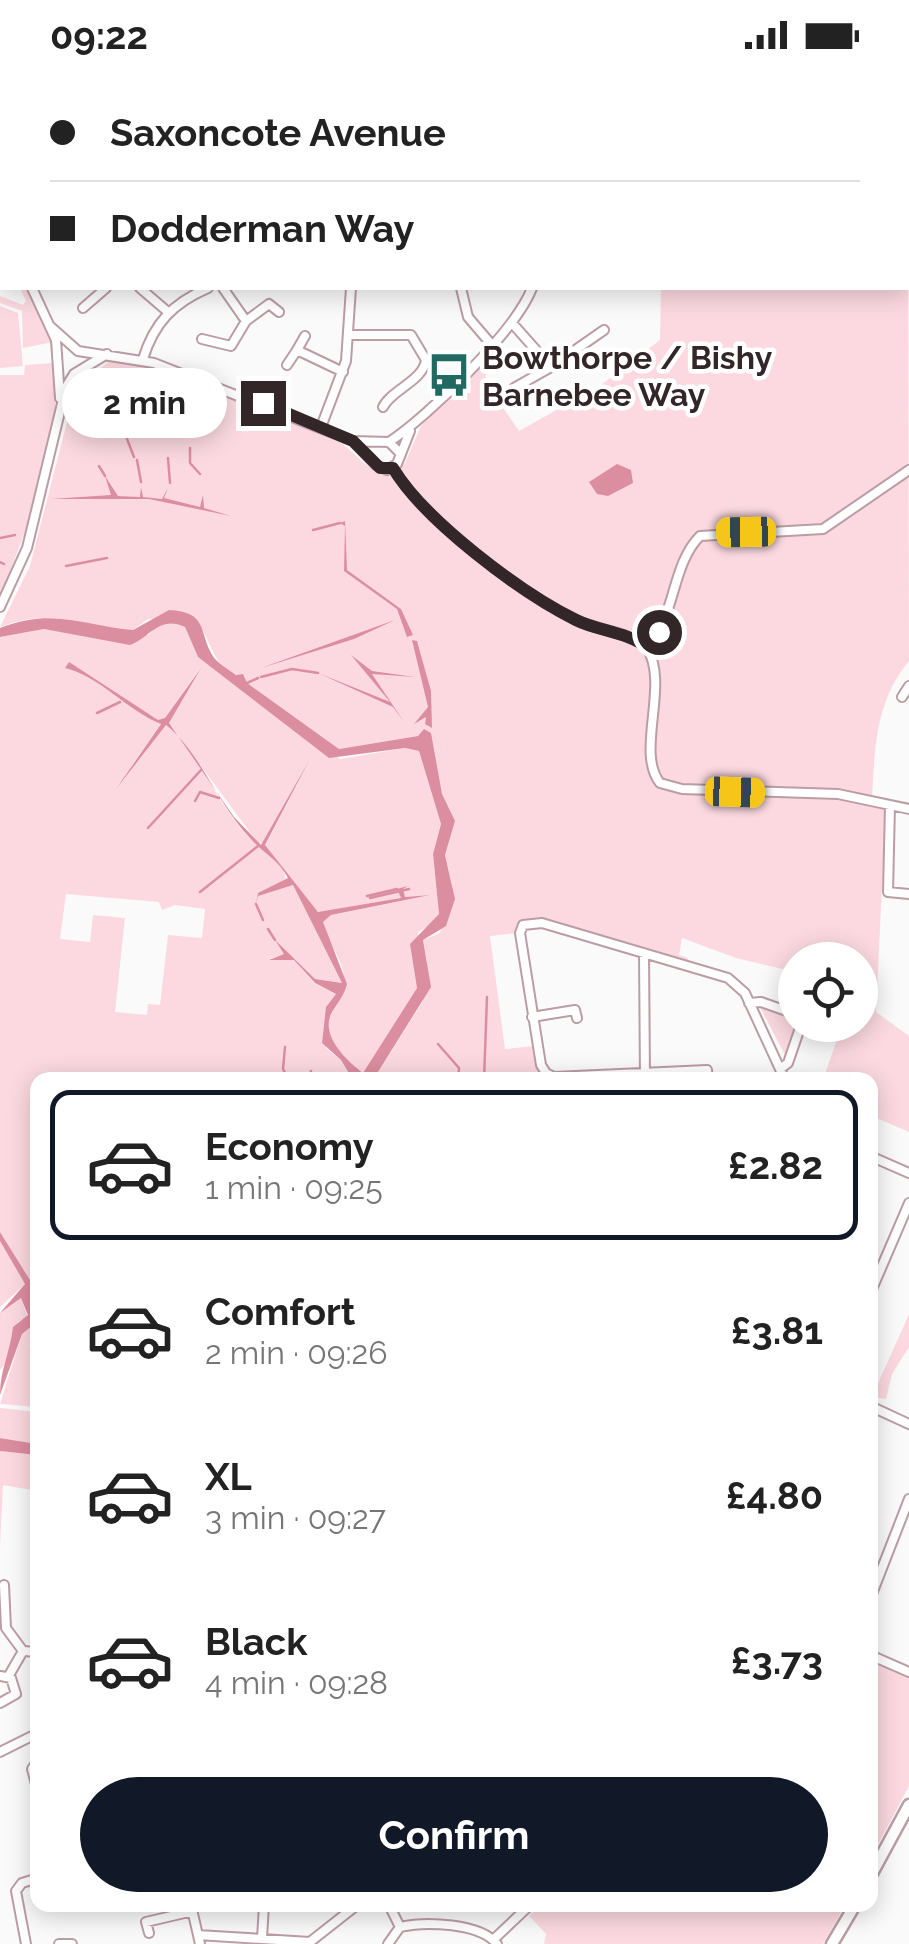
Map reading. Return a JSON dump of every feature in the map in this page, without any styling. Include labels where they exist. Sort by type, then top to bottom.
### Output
[{"type":"street","points":[[0,608],[30,537],[60,402],[51,327],[33,290]]},
{"type":"street","points":[[84,308],[103,290]]},
{"type":"street","points":[[142,290],[168,312]]},
{"type":"street","points":[[142,359],[150,338],[168,312],[205,290]]},
{"type":"street","points":[[223,290],[246,322]]},
{"type":"street","points":[[321,426],[343,372],[351,336],[351,290]]},
{"type":"street","points":[[462,290],[468,318],[491,344]]},
{"type":"street","points":[[372,460],[374,450],[412,427],[512,323],[531,290]]},
{"type":"street","points":[[261,296],[279,312]]},
{"type":"street","points":[[92,299],[102,308]]},
{"type":"street","points":[[202,339],[232,346],[246,322],[269,304]]},
{"type":"street","points":[[512,323],[551,367]]},
{"type":"street","points":[[51,327],[83,358],[60,402]]},
{"type":"street","points":[[514,388],[604,330]]},
{"type":"street","points":[[351,336],[386,339],[405,334],[414,340],[426,366],[388,396],[383,407]]},
{"type":"street","points":[[287,365],[305,336]]},
{"type":"street","points":[[58,362],[76,350],[142,359],[321,426],[353,441],[380,468],[393,468]]},
{"type":"street","points":[[297,350],[343,372]]},
{"type":"street","points":[[78,371],[109,353]]},
{"type":"street","points":[[58,362],[78,371]]},
{"type":"street","points":[[518,371],[524,380]]},
{"type":"street","points":[[382,385],[388,396]]},
{"type":"street","points":[[393,468],[412,427]]},
{"type":"street","points":[[353,441],[386,442],[400,454]]},
{"type":"street","points":[[393,468],[405,487],[436,519],[528,591],[580,622],[648,648],[656,666],[652,754],[654,776],[660,783],[682,789],[838,794],[909,809]]},
{"type":"street","points":[[648,648],[659,632],[690,548],[700,536],[823,528],[909,470]]},
{"type":"street","points":[[902,698],[909,686]]},
{"type":"street","points":[[890,805],[888,892],[909,894]]},
{"type":"street","points":[[546,1072],[532,1017],[520,930],[533,921],[728,978],[741,987],[780,1070],[791,1057],[796,1042]]},
{"type":"street","points":[[644,953],[645,1072]]},
{"type":"street","points":[[749,1003],[762,1002],[778,1008]]},
{"type":"street","points":[[532,1017],[576,1010]]},
{"type":"street","points":[[878,1159],[909,1173]]},
{"type":"street","points":[[878,1275],[909,1203]]},
{"type":"street","points":[[878,1410],[909,1424]]},
{"type":"street","points":[[878,1578],[909,1499]]},
{"type":"street","points":[[4,1585],[6,1628],[23,1651],[30,1651]]},
{"type":"street","points":[[0,1703],[16,1694],[4,1676],[23,1651]]},
{"type":"street","points":[[878,1658],[909,1671]]},
{"type":"street","points":[[0,1752],[30,1737]]},
{"type":"street","points":[[878,1862],[909,1806]]},
{"type":"street","points":[[26,1944],[16,1891],[22,1882],[30,1880]]},
{"type":"street","points":[[144,1912],[149,1933]]},
{"type":"street","points":[[146,1922],[179,1912]]},
{"type":"street","points":[[193,1912],[199,1940],[262,1938],[316,1942],[350,1912]]},
{"type":"street","points":[[262,1938],[264,1912]]},
{"type":"street","points":[[392,1912],[400,1926]]},
{"type":"street","points":[[400,1926],[472,1929],[496,1942],[524,1912]]},
{"type":"street","points":[[832,1944],[851,1912]]},
{"type":"street","points":[[388,1944],[400,1926]]},
{"type":"street","points":[[59,1944],[72,1942],[68,1930]]},
{"type":"shaded area","points":[[21,290],[29,290],[53,342],[23,348],[22,311],[0,303],[0,296],[23,305],[26,301]]},
{"type":"shaded area","points":[[661,290],[908,290],[909,661],[889,693],[876,744],[872,799],[886,800],[878,970],[878,942],[778,942],[778,968],[736,958],[682,938],[679,955],[688,958],[687,962],[536,918],[522,921],[516,933],[490,936],[505,1049],[534,1046],[542,1072],[378,1072],[423,1001],[427,961],[423,940],[440,933],[452,884],[445,855],[455,821],[441,794],[433,748],[424,730],[418,736],[339,749],[247,683],[244,676],[224,668],[192,617],[148,619],[133,630],[52,618],[0,627],[30,566],[75,391],[109,361],[139,363],[313,429],[343,445],[379,473],[395,476],[421,426],[487,360],[485,381],[519,431],[601,385],[660,340]]},
{"type":"shaded area","points":[[0,306],[18,313],[23,366],[0,368]]},
{"type":"shaded area","points":[[53,363],[56,389],[49,449],[32,512],[0,595],[0,375],[24,375],[25,365]]},
{"type":"shaded area","points":[[617,464],[631,470],[633,483],[608,496],[597,494],[589,482]]},
{"type":"shaded area","points":[[105,476],[118,496],[140,497],[141,487],[143,497],[162,499],[168,488],[164,498],[200,507],[203,495],[204,508],[231,516],[149,499],[51,499],[111,495]]},
{"type":"shaded area","points":[[345,521],[347,570],[401,609],[413,635],[407,637],[397,609],[344,571],[345,526],[340,523]]},
{"type":"shaded area","points":[[169,610],[190,614],[200,624],[211,653],[219,662],[236,675],[243,674],[247,683],[339,749],[418,736],[424,729],[431,733],[442,794],[455,821],[445,855],[455,899],[446,926],[423,940],[431,987],[378,1072],[364,1072],[417,988],[410,944],[439,914],[433,854],[441,824],[419,751],[405,748],[329,758],[198,657],[185,627],[176,624],[162,625],[130,645],[44,629],[0,637],[0,628],[53,618],[133,630]]},
{"type":"shaded area","points":[[395,620],[354,639],[261,668]]},
{"type":"shaded area","points":[[173,622],[185,627],[198,657],[340,759],[405,748],[419,751],[441,824],[433,854],[439,914],[436,922],[418,932],[417,988],[364,1072],[350,1062],[329,1032],[330,1016],[344,980],[323,922],[331,915],[430,895],[405,897],[399,889],[401,898],[322,913],[313,909],[282,869],[286,881],[256,895],[293,885],[342,983],[315,979],[280,946],[285,954],[269,959],[294,960],[314,983],[336,994],[326,1007],[326,1048],[348,1072],[30,1072],[30,1280],[0,1232],[0,637],[44,629],[102,638],[149,635],[156,626]],"holes":[[[200,668],[169,723],[186,746],[166,725],[130,768]],[[191,753],[258,843],[264,844],[310,759],[265,846],[274,857],[241,829]],[[66,894],[159,902],[162,910],[175,905],[205,909],[202,938],[168,935],[160,1005],[148,1004],[147,1015],[115,1012],[125,918],[93,915],[90,942],[60,939]]]},
{"type":"shaded area","points":[[412,640],[417,641],[431,691],[432,728],[425,724],[426,717],[414,724],[428,707]]},
{"type":"shaded area","points":[[351,655],[372,671],[415,677],[372,674],[404,722],[393,707],[318,673],[390,702]]},
{"type":"shaded area","points":[[69,662],[158,720],[165,718],[201,668],[169,723],[179,737],[166,725],[116,789],[161,724],[89,678],[65,668]]},
{"type":"shaded area","points":[[179,737],[190,750],[216,791]]},
{"type":"shaded area","points":[[310,759],[265,845],[318,912],[401,898],[397,889],[408,886],[403,889],[405,897],[430,895],[331,915],[323,922],[347,984],[329,1021],[332,1038],[362,1072],[348,1072],[322,1043],[326,1007],[336,994],[315,983],[294,960],[269,960],[284,954],[275,940],[315,979],[342,983],[293,885],[258,896],[256,904],[258,893],[288,878],[239,826],[216,791],[261,845]]},
{"type":"shaded area","points":[[761,1009],[778,1012],[778,1042]]},
{"type":"shaded area","points":[[878,1013],[909,1036],[909,1132],[878,1118],[878,1072],[826,1072],[836,1042],[878,1042]]},
{"type":"shaded area","points":[[778,1042],[791,1042],[786,1057]]},
{"type":"shaded area","points":[[0,1232],[30,1280],[30,1328],[22,1334],[0,1395],[13,1327],[28,1315],[21,1298],[0,1313],[25,1284],[0,1241]]},
{"type":"shaded area","points":[[0,1241],[25,1284],[0,1307]]},
{"type":"shaded area","points":[[21,1298],[28,1318],[18,1322],[7,1361],[0,1370],[0,1313]]},
{"type":"shaded area","points":[[909,1314],[909,1347],[892,1374],[886,1399],[878,1398],[878,1384]]},
{"type":"shaded area","points":[[30,1327],[30,1406],[0,1404],[22,1334]]},
{"type":"shaded area","points":[[0,1408],[30,1411],[30,1443],[0,1438]]},
{"type":"shaded area","points":[[0,1438],[30,1443],[30,1454],[0,1451]]},
{"type":"shaded area","points":[[0,1451],[30,1454],[30,1490],[3,1485],[0,1546]]},
{"type":"shaded area","points":[[878,1665],[909,1678],[909,1786],[878,1845]]},
{"type":"shaded area","points":[[533,1912],[841,1912],[823,1944],[544,1944],[546,1934],[529,1916]]},
{"type":"waterway","points":[[127,439],[134,457]]},
{"type":"waterway","points":[[190,448],[190,463],[200,474]]},
{"type":"waterway","points":[[168,458],[170,483]]},
{"type":"waterway","points":[[137,460],[141,482]]},
{"type":"waterway","points":[[99,466],[105,476]]},
{"type":"waterway","points":[[313,530],[340,523]]},
{"type":"waterway","points":[[0,538],[15,535]]},
{"type":"waterway","points":[[66,566],[107,558]]},
{"type":"waterway","points":[[0,562],[4,564]]},
{"type":"waterway","points":[[261,677],[292,669],[318,673]]},
{"type":"waterway","points":[[247,683],[258,678]]},
{"type":"waterway","points":[[97,713],[120,702]]},
{"type":"waterway","points":[[148,828],[201,770]]},
{"type":"waterway","points":[[195,801],[200,792],[219,798]]},
{"type":"waterway","points":[[200,892],[258,846]]},
{"type":"waterway","points":[[367,896],[397,889]]},
{"type":"waterway","points":[[370,898],[409,889]]},
{"type":"waterway","points":[[256,904],[263,920]]},
{"type":"waterway","points":[[268,929],[275,940]]},
{"type":"waterway","points":[[484,1072],[487,997]]},
{"type":"waterway","points":[[438,1044],[459,1072]]},
{"type":"waterway","points":[[285,1047],[285,1072]]},
{"type":"place","name":"Bowthorpe / Bishy Barnebee Way","points":[[449,375]]},
{"type":"route","points":[[263,403],[353,441],[380,468],[393,468],[405,487],[436,519],[556,610],[632,638],[648,648],[659,632]]}]
